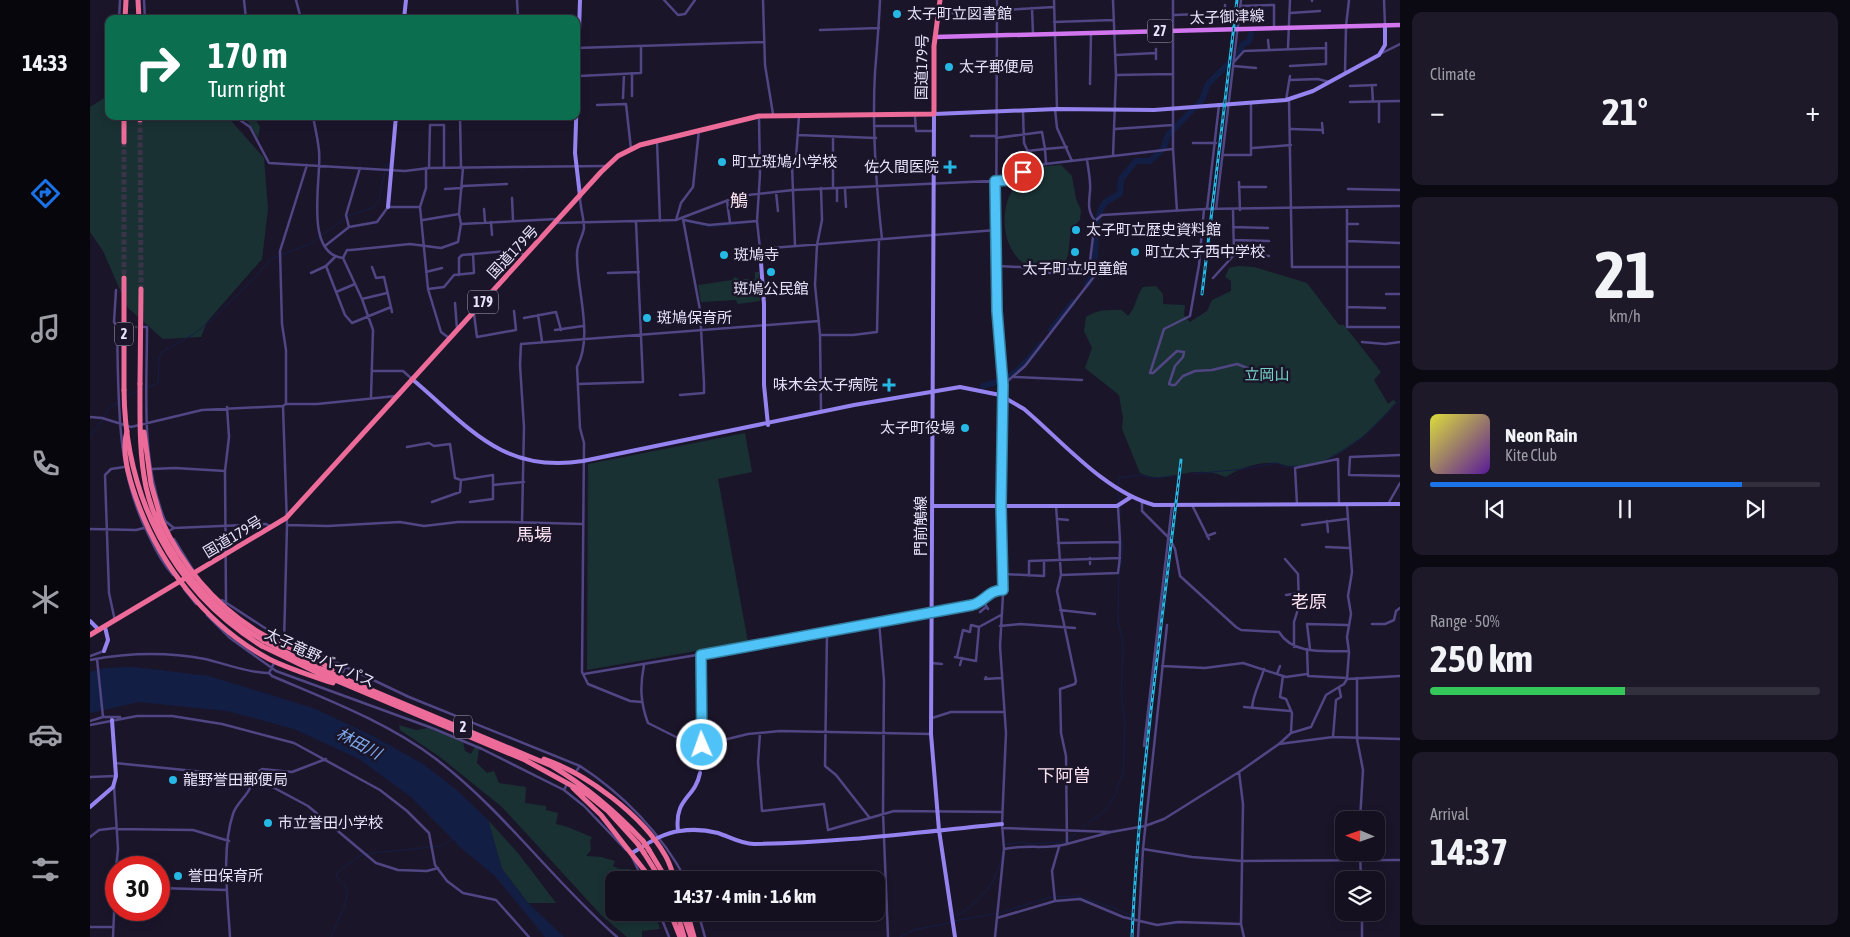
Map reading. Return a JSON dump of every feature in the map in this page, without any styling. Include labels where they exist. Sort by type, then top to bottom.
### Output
[{"type":"highway","points":[[125,15],[126,0]]},
{"type":"highway","points":[[138,0],[139,15]]},
{"type":"highway","name":"国道179号","points":[[90,635],[178,580],[195,574],[273,528],[286,518],[607,166],[631,149],[699,130],[773,114],[934,114],[935,37],[940,0]]},
{"type":"highway","points":[[124,120],[124,142]]},
{"type":"highway","name":"太子竜野バイパス","points":[[124,278],[124,390],[127,430],[134,469],[144,505],[168,554],[189,584],[218,614],[263,644],[374,697],[525,760],[567,784],[608,811],[640,843]]},
{"type":"highway","name":"太子竜野バイパス","points":[[141,289],[140,404],[142,453],[146,486],[157,520],[166,538],[188,574],[211,600],[237,624],[263,644],[517,745],[582,784],[613,810],[661,871]]},
{"type":"highway","points":[[140,404],[152,484],[173,545],[205,587],[234,614],[260,633],[327,667],[338,675]]},
{"type":"highway","points":[[127,430],[124,439],[131,482],[146,527],[178,580],[226,629],[249,647],[297,670],[374,697]]},
{"type":"highway","points":[[517,745],[582,777],[638,819],[656,838],[672,871]]},
{"type":"highway","points":[[567,784],[602,814],[645,871]]},
{"type":"highway","name":"太子竜野バイパス","points":[[647,851],[657,871]]},
{"type":"highway","points":[[674,921],[682,937]]},
{"type":"highway","points":[[679,921],[682,937]]},
{"type":"highway","points":[[686,921],[692,937]]},
{"type":"highway","points":[[689,921],[692,937]]},
{"type":"main road","name":"太子御津線","points":[[935,37],[1400,24]]},
{"type":"street","points":[[119,15],[120,0]]},
{"type":"street","points":[[144,0],[145,15]]},
{"type":"street","points":[[244,0],[246,15]]},
{"type":"street","points":[[296,0],[300,15]]},
{"type":"street","points":[[404,15],[406,0]]},
{"type":"street","points":[[517,0],[518,15]]},
{"type":"street","points":[[579,15],[580,0]]},
{"type":"street","points":[[664,0],[678,15],[685,14],[695,0]]},
{"type":"street","points":[[763,0],[766,81],[773,114]]},
{"type":"street","points":[[820,335],[874,334],[877,332],[880,240],[876,187],[875,72],[880,0]]},
{"type":"street","points":[[995,937],[1004,849],[1002,812],[1006,733],[1001,678],[1000,626],[1004,574],[1001,506],[1003,383],[997,311],[995,181],[997,0]]},
{"type":"street","points":[[1054,0],[1057,128],[1072,160]]},
{"type":"street","points":[[1113,0],[1116,55],[1113,156]]},
{"type":"street","points":[[1173,0],[1173,149],[1177,211]]},
{"type":"street","points":[[1216,210],[1241,0]]},
{"type":"street","points":[[1288,48],[1290,0]]},
{"type":"street","points":[[1345,73],[1346,26],[1349,0]]},
{"type":"street","points":[[1379,55],[1385,45],[1384,0]]},
{"type":"street","points":[[1225,20],[1226,5]]},
{"type":"street","points":[[1240,6],[1274,6],[1274,28]]},
{"type":"street","points":[[937,14],[1054,7]]},
{"type":"street","points":[[1032,8],[1032,34]]},
{"type":"street","points":[[1290,13],[1320,11]]},
{"type":"street","points":[[1174,15],[1225,13]]},
{"type":"street","points":[[1054,22],[1114,20]]},
{"type":"street","points":[[820,30],[879,28]]},
{"type":"street","points":[[1090,84],[1091,32]]},
{"type":"street","points":[[1268,40],[1269,50]]},
{"type":"street","points":[[580,48],[764,42]]},
{"type":"street","points":[[1290,66],[1326,64],[1326,43]]},
{"type":"street","points":[[934,114],[1056,109],[1173,109],[1288,100],[1330,82],[1400,44]]},
{"type":"street","points":[[580,77],[641,73],[642,46]]},
{"type":"street","points":[[1234,62],[1244,51],[1325,48]]},
{"type":"street","points":[[1156,49],[1156,59]]},
{"type":"street","points":[[1116,55],[1156,53]]},
{"type":"street","points":[[1234,66],[1256,68]]},
{"type":"street","points":[[632,73],[632,96]]},
{"type":"street","points":[[623,98],[624,74]]},
{"type":"street","points":[[1116,75],[1172,74]]},
{"type":"street","points":[[1330,82],[1318,79],[1290,78],[1288,100],[1291,145],[1292,267],[1400,267]]},
{"type":"street","points":[[1350,86],[1374,85],[1373,102]]},
{"type":"street","points":[[1350,102],[1400,101]]},
{"type":"street","points":[[1379,102],[1379,122]]},
{"type":"street","points":[[1223,155],[1251,155],[1251,103]]},
{"type":"street","points":[[597,104],[626,104],[631,149]]},
{"type":"street","points":[[1219,105],[1216,143],[1190,316],[1164,328],[1150,373],[1153,373],[1177,351],[1181,351],[1184,352],[1183,357],[1175,366],[1169,384],[1172,385],[1190,372],[1236,364],[1250,370],[1252,376]]},
{"type":"street","points":[[1023,111],[1027,152],[1035,167]]},
{"type":"street","points":[[795,246],[792,165],[796,158],[800,114]]},
{"type":"street","points":[[915,114],[916,131],[934,131]]},
{"type":"street","name":"門前鵤線","points":[[934,114],[931,734],[939,830],[954,937]]},
{"type":"street","points":[[759,116],[760,193],[757,221],[764,325],[763,371],[768,424]]},
{"type":"street","points":[[240,120],[250,127],[269,163],[392,170],[607,166]]},
{"type":"street","points":[[314,120],[319,151],[318,232],[325,246],[335,257],[343,258]]},
{"type":"street","points":[[325,246],[349,227],[376,222],[388,207],[396,120]]},
{"type":"street","points":[[343,258],[347,250],[410,244],[441,248],[458,242],[461,224],[459,214],[462,187],[460,120]]},
{"type":"street","points":[[576,120],[575,154],[584,229],[579,238],[576,255],[584,337],[582,360],[577,367],[583,462],[582,672],[584,680],[588,684],[630,701],[642,702]]},
{"type":"street","points":[[1290,130],[1322,132],[1322,123]]},
{"type":"street","points":[[444,168],[444,125],[430,125],[426,188],[420,207],[426,272],[428,289],[441,332],[450,338]]},
{"type":"street","points":[[1114,129],[1173,125]]},
{"type":"street","points":[[876,126],[915,126]]},
{"type":"street","points":[[676,220],[681,203],[693,187],[699,130]]},
{"type":"street","points":[[971,136],[996,137],[1042,132],[1046,164]]},
{"type":"street","points":[[798,135],[876,138]]},
{"type":"street","points":[[833,137],[833,188]]},
{"type":"street","points":[[657,141],[660,221]]},
{"type":"street","points":[[1193,143],[1216,143]]},
{"type":"street","points":[[1252,148],[1291,145]]},
{"type":"street","points":[[1027,152],[1067,147]]},
{"type":"street","points":[[461,224],[513,221],[636,222],[676,220],[748,194],[821,188],[934,185],[1016,179],[1035,167],[1046,164],[1173,149]]},
{"type":"street","points":[[1087,159],[1090,191],[1087,201],[1090,214],[1095,221]]},
{"type":"street","points":[[284,643],[287,525],[284,405],[286,350],[282,324],[280,251],[306,165]]},
{"type":"street","points":[[349,227],[346,215],[360,168]]},
{"type":"street","points":[[1239,182],[1240,210]]},
{"type":"street","points":[[445,189],[507,184]]},
{"type":"street","points":[[1239,188],[1266,187]]},
{"type":"street","points":[[821,188],[822,220],[817,244],[815,285],[820,335],[821,413]]},
{"type":"street","points":[[837,188],[837,201]]},
{"type":"street","points":[[845,188],[846,207]]},
{"type":"street","points":[[1348,189],[1375,188],[1391,191],[1400,190]]},
{"type":"street","points":[[776,192],[778,211]]},
{"type":"street","points":[[512,198],[513,221]]},
{"type":"street","points":[[727,201],[730,223]]},
{"type":"street","points":[[1089,269],[1095,221],[1102,215],[1206,209],[1240,210],[1400,206]]},
{"type":"street","points":[[388,207],[420,207]]},
{"type":"street","points":[[1347,207],[1347,327],[1400,328]]},
{"type":"street","points":[[484,209],[485,222]]},
{"type":"street","points":[[1213,278],[1234,254],[1233,210]]},
{"type":"street","points":[[422,220],[459,214]]},
{"type":"street","points":[[683,219],[709,225],[757,221]]},
{"type":"street","points":[[680,395],[704,393],[703,329],[683,219]]},
{"type":"street","points":[[491,222],[492,235]]},
{"type":"street","points":[[578,384],[643,382],[639,333],[636,222]]},
{"type":"street","points":[[1347,224],[1358,224]]},
{"type":"street","points":[[1233,227],[1252,230],[1268,228]]},
{"type":"street","points":[[760,249],[996,230]]},
{"type":"street","points":[[1234,240],[1267,242]]},
{"type":"street","points":[[1347,241],[1400,242]]},
{"type":"street","points":[[458,275],[460,256],[517,250],[526,256]]},
{"type":"street","points":[[428,289],[444,287],[450,278],[458,275],[474,273],[473,254]]},
{"type":"street","points":[[1234,254],[1252,257],[1269,256]]},
{"type":"street","points":[[312,273],[326,266],[335,257]]},
{"type":"street","points":[[343,258],[362,299],[373,330],[371,397]]},
{"type":"street","points":[[326,266],[345,315],[352,323],[391,307]]},
{"type":"street","points":[[997,266],[1020,267],[1050,273],[1069,269],[1089,269],[1096,274],[1038,350],[1014,377],[1003,383]]},
{"type":"street","points":[[372,267],[376,278],[384,277],[392,312]]},
{"type":"street","points":[[426,272],[442,268]]},
{"type":"street","points":[[608,274],[638,272]]},
{"type":"street","points":[[336,292],[355,284]]},
{"type":"street","points":[[90,529],[136,530],[146,527],[133,500],[124,467],[119,423],[119,327],[114,322],[116,290]]},
{"type":"street","points":[[362,299],[388,293]]},
{"type":"street","points":[[1386,294],[1400,294]]},
{"type":"street","points":[[455,303],[458,330]]},
{"type":"street","points":[[1347,308],[1385,308]]},
{"type":"street","points":[[474,312],[477,337],[516,330],[514,311]]},
{"type":"street","points":[[524,318],[556,312],[561,330]]},
{"type":"street","points":[[538,315],[542,341]]},
{"type":"street","points":[[522,523],[524,427],[522,419],[520,345],[584,337],[819,321]]},
{"type":"street","points":[[555,330],[583,326]]},
{"type":"street","points":[[145,327],[145,423],[152,470],[163,520],[195,574]]},
{"type":"street","points":[[1362,342],[1385,344],[1400,342]]},
{"type":"street","points":[[372,371],[403,371],[482,440],[500,451],[524,460],[557,464],[583,462],[821,413],[960,387],[1002,396],[1024,409],[1100,477],[1142,502],[1172,506],[1400,504]]},
{"type":"street","points":[[1014,377],[1082,380]]},
{"type":"street","points":[[90,417],[102,418],[131,427],[161,421],[193,411],[227,407],[317,404],[371,397],[397,396]]},
{"type":"street","points":[[226,604],[225,471],[229,437],[227,407]]},
{"type":"street","points":[[407,447],[429,443],[434,446],[450,444],[455,478],[461,480],[493,475],[494,499],[470,502]]},
{"type":"street","points":[[1400,455],[1350,456],[1349,470],[1349,475],[1400,476]]},
{"type":"street","points":[[1297,505],[1295,468],[1338,459],[1339,505]]},
{"type":"street","points":[[115,621],[109,593],[105,475],[110,469],[124,467]]},
{"type":"street","points":[[152,470],[176,468],[225,471]]},
{"type":"street","points":[[432,502],[460,492],[461,480]]},
{"type":"street","points":[[493,486],[524,482]]},
{"type":"street","points":[[1387,505],[1400,483]]},
{"type":"street","points":[[932,506],[1118,506],[1131,497]]},
{"type":"street","points":[[1142,502],[1142,511],[1169,538],[1175,549],[1180,576],[1236,627],[1241,630],[1279,632],[1284,640],[1294,647],[1348,651]]},
{"type":"street","points":[[1192,505],[1208,537],[1215,533]]},
{"type":"street","points":[[1004,849],[1059,847],[1111,832],[1145,826],[1164,819],[1239,772],[1279,744],[1291,733],[1313,726],[1326,695],[1339,687],[1347,678],[1348,625],[1351,614],[1348,596],[1352,572],[1346,519],[1347,505]]},
{"type":"street","points":[[1056,506],[1059,560],[1062,574],[1057,590],[1076,681],[1074,684],[1060,689],[1060,733],[1066,756],[1065,829],[1067,844]]},
{"type":"street","points":[[1062,574],[1118,573],[1120,542],[1118,506]]},
{"type":"street","points":[[1144,746],[1172,506]]},
{"type":"street","points":[[1058,519],[1068,520]]},
{"type":"street","points":[[1302,525],[1346,519]]},
{"type":"street","points":[[163,520],[174,528]]},
{"type":"street","points":[[1327,521],[1328,532]]},
{"type":"street","points":[[287,525],[328,526],[400,522],[424,526],[458,522],[583,524]]},
{"type":"street","points":[[169,531],[174,528],[266,524],[273,528]]},
{"type":"street","points":[[1058,543],[1120,542]]},
{"type":"street","points":[[1326,547],[1349,548]]},
{"type":"street","points":[[1090,558],[1090,564]]},
{"type":"street","points":[[1029,576],[1029,561],[1120,558]]},
{"type":"street","points":[[1285,559],[1298,574],[1299,606],[1294,622],[1294,647]]},
{"type":"street","points":[[1004,574],[1044,576],[1044,561]]},
{"type":"street","points":[[178,580],[186,593],[230,638],[272,668],[432,726],[564,790],[584,806],[624,848],[632,853]]},
{"type":"street","points":[[205,587],[226,604],[284,638],[438,712],[517,745],[553,754],[580,766],[602,780],[625,800],[678,864],[682,871]]},
{"type":"street","points":[[584,674],[827,633],[972,605],[991,591],[1003,590]]},
{"type":"street","points":[[1286,595],[1299,593]]},
{"type":"street","points":[[980,612],[987,608],[982,599]]},
{"type":"street","points":[[1372,624],[1385,624],[1394,620],[1396,611],[1400,608]]},
{"type":"street","points":[[1060,610],[1095,614]]},
{"type":"street","points":[[979,627],[976,661],[956,657],[963,630],[970,632],[971,626],[979,627],[1001,615]]},
{"type":"street","points":[[90,621],[99,630]]},
{"type":"street","points":[[879,622],[884,680],[882,733],[883,835],[888,937]]},
{"type":"street","points":[[1307,674],[1307,624],[1348,625]]},
{"type":"street","points":[[1138,937],[1145,826],[1167,625]]},
{"type":"street","points":[[90,656],[104,651],[108,640],[105,626]]},
{"type":"street","points":[[1000,626],[1066,626],[1075,628]]},
{"type":"street","points":[[827,633],[825,766],[836,775],[869,817]]},
{"type":"street","points":[[90,660],[157,653],[202,659],[269,673],[291,686],[374,721],[436,759],[458,777],[617,937]]},
{"type":"street","points":[[678,831],[678,810],[699,780],[700,773],[702,745],[701,655]]},
{"type":"street","points":[[960,665],[962,658]]},
{"type":"street","points":[[97,660],[103,715]]},
{"type":"street","points":[[269,673],[274,663]]},
{"type":"street","points":[[931,663],[942,664]]},
{"type":"street","points":[[1162,666],[1205,668],[1243,663],[1283,676],[1307,674],[1308,676],[1347,678],[1400,676]]},
{"type":"street","points":[[644,665],[640,686],[648,723],[652,727],[684,741],[702,745],[760,734],[826,731],[931,734]]},
{"type":"street","points":[[1277,674],[1280,666]]},
{"type":"street","points":[[343,672],[345,667]]},
{"type":"street","points":[[1252,708],[1253,696],[1260,685],[1264,669]]},
{"type":"street","points":[[1283,676],[1280,697],[1286,699],[1290,711],[1291,733]]},
{"type":"street","points":[[986,677],[986,679],[1001,678]]},
{"type":"street","points":[[1357,678],[1357,739],[1362,770],[1360,811]]},
{"type":"street","points":[[335,691],[336,687]]},
{"type":"street","points":[[1333,737],[1336,700],[1341,697],[1339,687]]},
{"type":"street","points":[[1244,707],[1290,711]]},
{"type":"street","points":[[931,718],[951,712],[1004,712]]},
{"type":"street","points":[[90,723],[103,715],[121,718]]},
{"type":"street","points":[[90,723],[121,718],[172,716],[222,724],[294,743],[380,790],[407,810],[432,840],[432,856],[447,881],[464,893],[496,900],[529,937]]},
{"type":"street","points":[[112,720],[116,776],[114,784],[117,829],[116,856]]},
{"type":"street","points":[[760,734],[758,762],[762,811],[824,804],[828,830],[883,813],[937,810],[980,813],[1002,812]]},
{"type":"street","points":[[1279,744],[1333,737],[1400,739]]},
{"type":"street","points":[[508,762],[510,758]]},
{"type":"street","points":[[230,937],[226,890],[233,813],[251,787],[254,777],[262,769],[292,772],[326,759]]},
{"type":"street","points":[[115,764],[254,777],[308,806],[376,862],[398,870],[427,871],[438,868]]},
{"type":"street","points":[[577,770],[580,766]]},
{"type":"street","points":[[1239,772],[1243,804],[1241,924],[1244,937]]},
{"type":"street","points":[[90,777],[116,776]]},
{"type":"street","points":[[90,807],[114,784]]},
{"type":"street","points":[[564,790],[567,784]]},
{"type":"street","points":[[632,853],[656,838],[678,831],[708,831],[743,843],[752,844],[1002,826],[1111,832]]},
{"type":"street","points":[[90,837],[99,830],[192,830],[229,841]]},
{"type":"street","points":[[1055,901],[1052,871],[1059,847]]},
{"type":"street","points":[[1143,849],[1192,857],[1242,861],[1335,860]]},
{"type":"street","points":[[632,853],[632,858],[638,871]]},
{"type":"street","points":[[1385,860],[1400,860]]},
{"type":"street","points":[[170,888],[226,890]]},
{"type":"street","points":[[997,918],[1055,901],[1080,898],[1123,916],[1157,925],[1178,922],[1241,924]]},
{"type":"street","points":[[113,937],[115,921]]},
{"type":"street","points":[[663,921],[669,937]]},
{"type":"street","points":[[701,921],[705,937]]},
{"type":"street","points":[[1362,921],[1362,937]]},
{"type":"street","points":[[90,927],[113,927]]},
{"type":"green space","points":[[105,98],[105,120],[231,120],[264,158],[268,209],[262,259],[207,322],[201,337],[163,339],[128,308],[103,251],[90,232],[90,107]]},
{"type":"green space","points":[[244,120],[256,120],[260,127],[258,138],[248,122]]},
{"type":"green space","points":[[1061,165],[1072,176],[1076,199],[1081,210],[1080,220],[1071,229],[1068,255],[1063,267],[1043,271],[1027,265],[1014,254],[1007,238],[1005,219],[1008,200],[1018,182],[1034,169],[1044,166]]},
{"type":"green space","name":"立岡山","points":[[1238,266],[1254,267],[1307,283],[1339,325],[1344,325],[1381,372],[1374,380],[1388,404],[1393,400],[1396,402],[1363,436],[1337,455],[1322,461],[1292,466],[1277,463],[1257,464],[1226,477],[1205,472],[1190,472],[1162,477],[1148,476],[1140,473],[1122,429],[1123,418],[1119,395],[1085,368],[1092,348],[1084,331],[1086,317],[1099,311],[1112,310],[1122,310],[1128,316],[1143,287],[1156,286],[1163,294],[1163,304],[1185,305],[1184,315],[1190,322],[1207,311],[1212,300],[1231,291],[1231,281],[1225,277],[1229,268]]},
{"type":"green space","points":[[755,272],[759,272],[760,301],[738,304],[736,300],[701,302],[698,285],[732,280],[735,277],[739,279],[755,279]]},
{"type":"green space","points":[[745,433],[752,472],[718,479],[748,642],[587,670],[588,464]]},
{"type":"green space","points":[[399,725],[416,730],[428,728],[463,742],[465,751],[471,754],[475,747],[479,749],[477,763],[487,773],[494,771],[499,783],[526,787],[525,803],[546,806],[546,810],[558,813],[556,824],[592,837],[590,841],[591,850],[586,856],[601,857],[615,861],[613,866],[620,869],[630,869],[632,871],[605,871],[605,919],[502,807],[440,757],[400,730]]},
{"type":"green space","points":[[488,820],[518,853],[556,903],[528,903],[502,869]]},
{"type":"green space","points":[[608,921],[658,921],[660,929],[642,931],[642,937],[627,937]]},
{"type":"water","name":"林田川","points":[[134,667],[209,676],[313,708],[369,734],[423,764],[458,791],[488,820],[502,869],[527,902],[564,937],[545,937],[495,876],[461,848],[411,797],[359,759],[294,729],[227,711],[139,702],[90,713],[90,672],[104,668]]},
{"type":"waterway","points":[[1254,23],[1255,17],[1264,14],[1272,0]]},
{"type":"waterway","points":[[1087,285],[1094,267],[1097,223],[1104,204],[1120,193],[1121,179],[1136,161],[1150,161],[1163,149],[1168,135],[1202,100],[1208,84],[1240,52],[1242,45],[1249,41],[1251,34]]},
{"type":"waterway","points":[[141,390],[158,383],[159,357],[162,352],[194,334],[216,316],[271,259],[312,243],[348,216],[374,207],[379,200],[386,165],[391,164]]},
{"type":"waterway","points":[[686,222],[711,227],[755,222]]},
{"type":"waterway","points":[[1051,330],[1073,302]]},
{"type":"waterway","points":[[983,386],[1002,380],[1017,371],[1041,344]]},
{"type":"waterway","points":[[127,396],[138,391]]},
{"type":"waterway","points":[[90,438],[109,409],[122,399]]},
{"type":"waterway","points":[[1325,461],[1363,437],[1400,400]]},
{"type":"waterway","points":[[1192,474],[1244,469],[1277,463],[1286,467],[1297,466]]},
{"type":"waterway","points":[[1118,486],[1119,478],[1139,475],[1156,478],[1172,476]]},
{"type":"waterway","points":[[1118,493],[1119,501]]},
{"type":"waterway","points":[[1120,508],[1120,515]]},
{"type":"waterway","points":[[1120,569],[1123,549],[1121,538]]},
{"type":"waterway","points":[[1082,828],[1107,809],[1116,793],[1123,772],[1125,725],[1121,696],[1123,646],[1118,619],[1119,573]]},
{"type":"waterway","points":[[1068,840],[1077,832]]},
{"type":"waterway","points":[[331,937],[342,912],[347,893],[345,886],[336,876],[338,872],[362,854],[442,846],[453,839]]},
{"type":"waterway","points":[[1005,845],[1021,842],[1028,844],[1063,842]]},
{"type":"waterway","points":[[957,916],[983,895],[989,887],[998,869],[1003,847]]},
{"type":"waterway","points":[[955,921],[999,913],[1051,897],[1077,896],[1117,909],[1138,919]]},
{"type":"waterway","points":[[944,924],[951,922]]},
{"type":"waterway","points":[[900,937],[913,930],[944,924]]},
{"type":"waterway","points":[[1170,924],[1177,924]]},
{"type":"tunnel","points":[[140,120],[141,289]]},
{"type":"tunnel","points":[[124,142],[124,278]]},
{"type":"tunnel","points":[[121,327],[139,327]]},
{"type":"railway","points":[[1202,294],[1237,0]]},
{"type":"railway","points":[[1132,937],[1140,817],[1152,698],[1181,460]]},
{"type":"place","name":"太子町立図書館","points":[[897,14]]},
{"type":"place","name":"太子郵便局","points":[[949,67]]},
{"type":"place","name":"町立斑鳩小学校","points":[[722,162]]},
{"type":"place","name":"佐久間医院","points":[[950,167]]},
{"type":"place","name":"太子町立歴史資料館","points":[[1076,230]]},
{"type":"place","name":"太子町立児童館","points":[[1075,252]]},
{"type":"place","name":"町立太子西中学校","points":[[1135,252]]},
{"type":"place","name":"斑鳩寺","points":[[724,255]]},
{"type":"place","name":"斑鳩公民館","points":[[771,272]]},
{"type":"place","name":"斑鳩保育所","points":[[647,318]]},
{"type":"place","name":"味木会太子病院","points":[[889,385]]},
{"type":"place","name":"太子町役場","points":[[965,428]]},
{"type":"place","name":"龍野誉田郵便局","points":[[173,780]]},
{"type":"place","name":"市立誉田小学校","points":[[268,823]]},
{"type":"place","name":"誉田保育所","points":[[178,876]]},
{"type":"district","name":"鵤","points":[[739,201]]},
{"type":"district","name":"馬場","points":[[534,535]]},
{"type":"district","name":"老原","points":[[1309,602]]},
{"type":"district","name":"下阿曽","points":[[1064,776]]},
{"type":"route","points":[[702,745],[701,655],[977,604],[991,591],[1003,590],[1004,557],[1001,506],[1003,385],[996,293],[995,181],[1016,179],[1023,172]]}]
